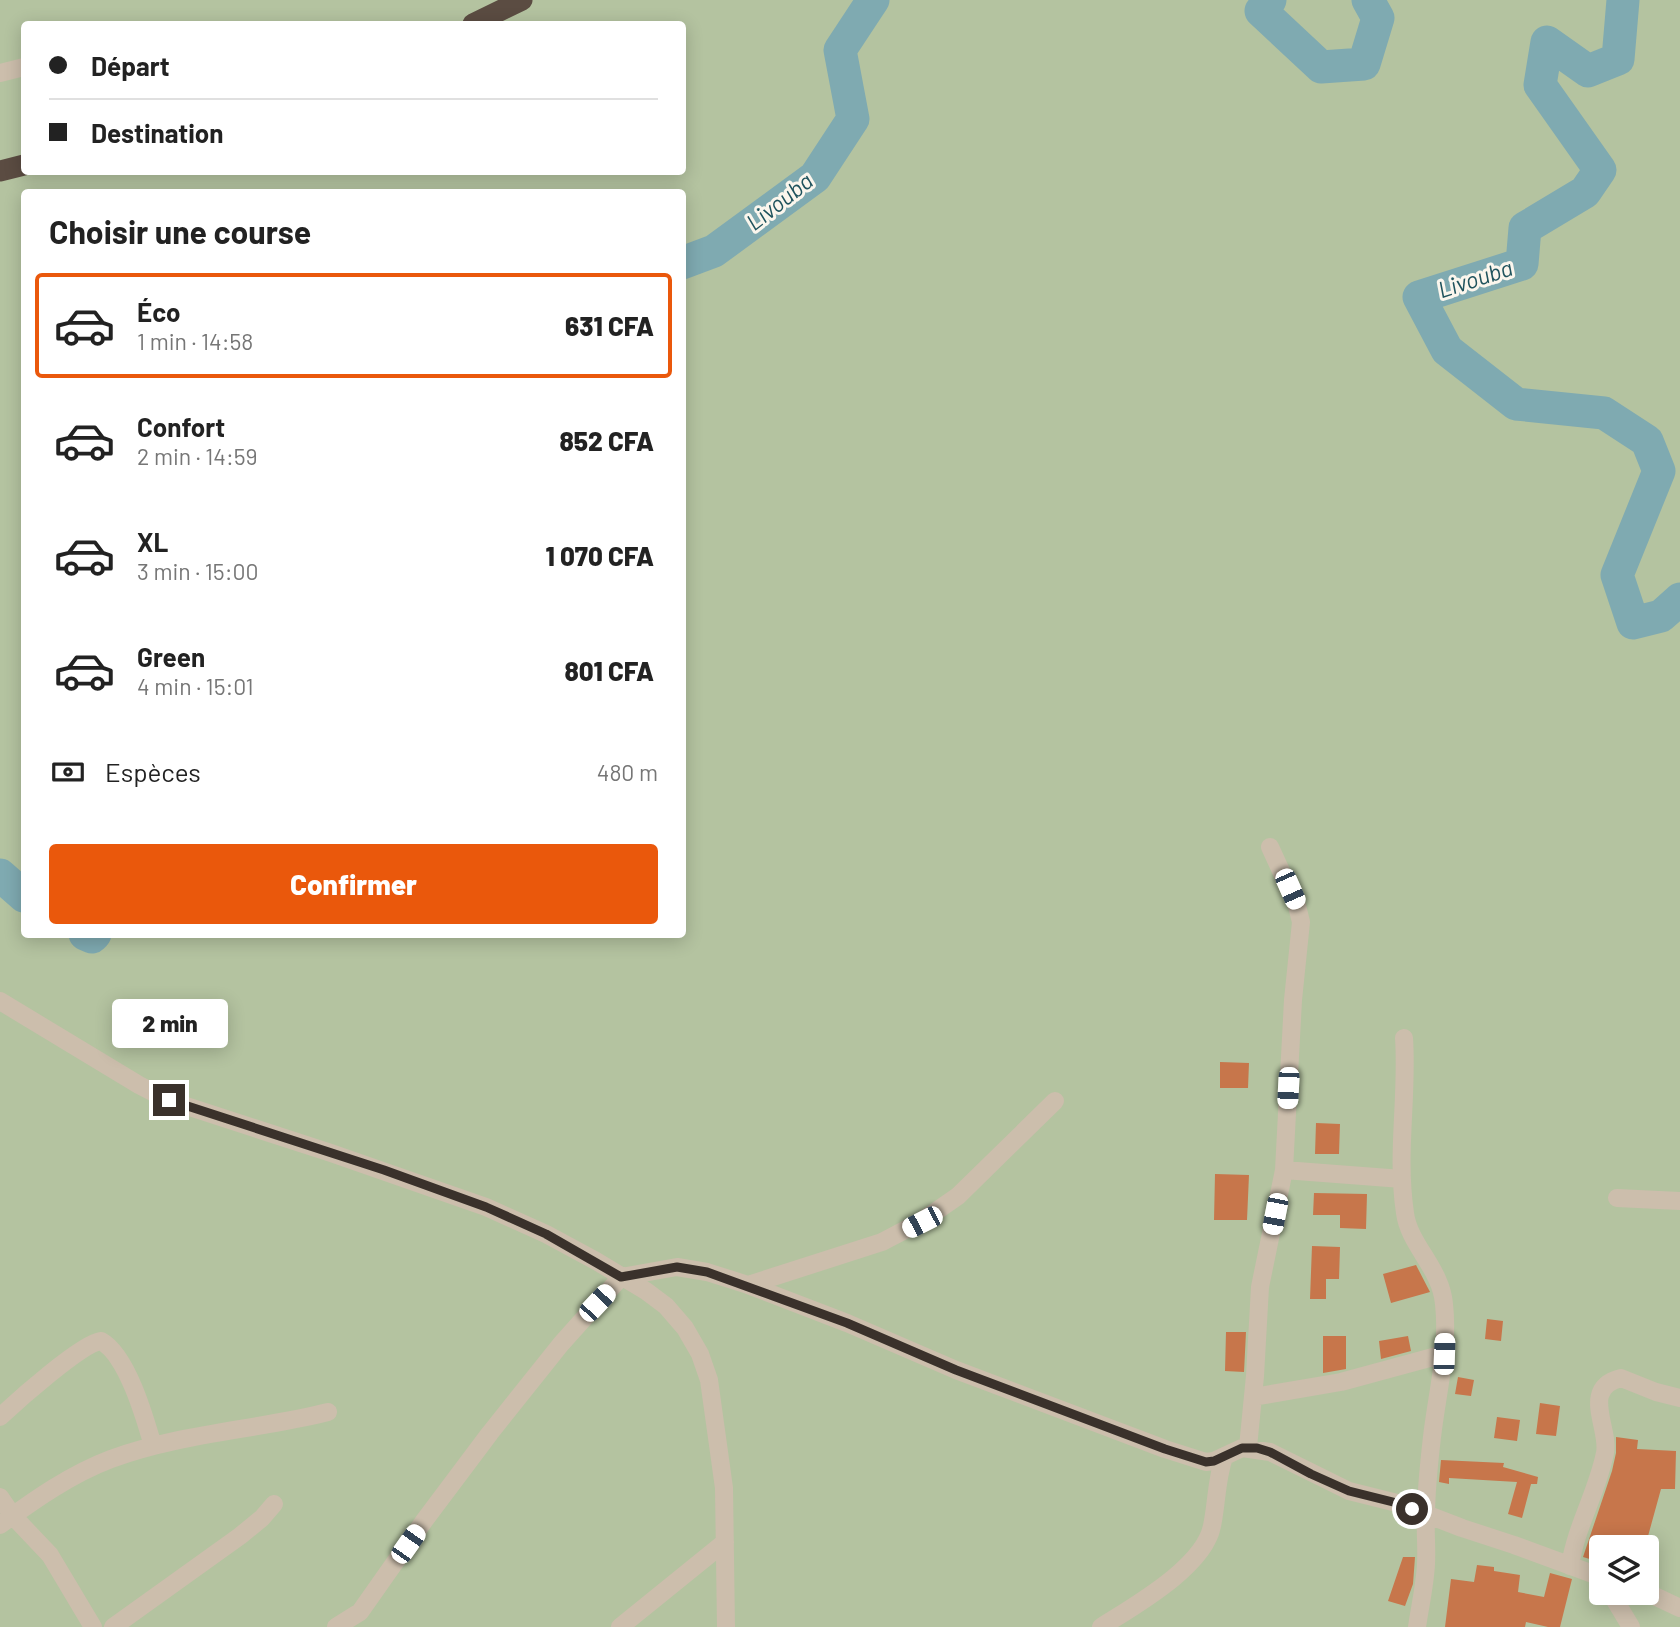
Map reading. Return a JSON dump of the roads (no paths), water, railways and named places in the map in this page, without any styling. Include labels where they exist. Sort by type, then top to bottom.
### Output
[{"type":"highway","points":[[479,21],[522,0]]},
{"type":"highway","points":[[0,171],[21,166]]},
{"type":"street","points":[[0,73],[21,68]]},
{"type":"street","points":[[1248,1447],[1261,1287],[1284,1170],[1293,1000],[1301,922],[1297,906],[1270,847]]},
{"type":"street","points":[[0,1001],[138,1085],[169,1100],[486,1207],[546,1234],[666,1306],[685,1328],[700,1354],[709,1380],[724,1488],[726,1627]]},
{"type":"street","points":[[1404,1038],[1406,1061],[1400,1163],[1405,1214],[1409,1229],[1438,1281],[1444,1303],[1444,1354],[1432,1436],[1426,1515],[1426,1564],[1418,1627]]},
{"type":"street","points":[[748,1285],[881,1242],[922,1222],[958,1196],[1055,1101]]},
{"type":"street","points":[[1284,1170],[1402,1179]]},
{"type":"street","points":[[1617,1198],[1680,1201]]},
{"type":"street","points":[[336,1627],[360,1612],[490,1433],[561,1343],[621,1277],[677,1267],[707,1272],[748,1285],[847,1323],[956,1370],[1165,1449],[1206,1462],[1248,1447],[1270,1452],[1349,1491],[1397,1503],[1589,1573]]},
{"type":"street","points":[[0,1417],[76,1355],[101,1341],[113,1351],[141,1405],[153,1446]]},
{"type":"street","points":[[1253,1397],[1341,1382],[1444,1354]]},
{"type":"street","points":[[1570,1566],[1576,1531],[1593,1493],[1606,1450],[1598,1409],[1603,1391],[1611,1381],[1621,1378],[1680,1398]]},
{"type":"street","points":[[6,1520],[61,1483],[109,1460],[153,1446],[238,1428],[293,1421],[328,1412]]},
{"type":"street","points":[[1101,1627],[1170,1582],[1196,1556],[1212,1529],[1218,1475],[1224,1457]]},
{"type":"street","points":[[0,1497],[6,1520],[50,1555],[93,1627]]},
{"type":"street","points":[[113,1627],[240,1536],[274,1504]]},
{"type":"street","points":[[620,1627],[725,1542]]},
{"type":"street","points":[[1659,1598],[1680,1608]]},
{"type":"street","points":[[727,1605],[741,1627]]},
{"type":"street","points":[[1618,1605],[1631,1627]]},
{"type":"waterway","name":"Livouba","points":[[686,262],[714,251],[815,177],[853,119],[840,50],[873,0]]},
{"type":"waterway","name":"Livouba","points":[[1270,0],[1261,11],[1321,67],[1364,64],[1378,18],[1368,0]]},
{"type":"waterway","name":"Livouba","points":[[1623,0],[1618,59],[1588,71],[1547,42],[1540,85],[1600,170],[1585,192],[1525,228],[1522,264],[1419,297],[1447,350],[1516,404],[1604,413],[1647,441],[1659,471],[1617,575],[1633,623],[1661,616],[1680,599]]},
{"type":"waterway","name":"Livouba","points":[[0,875],[21,893]]}]
